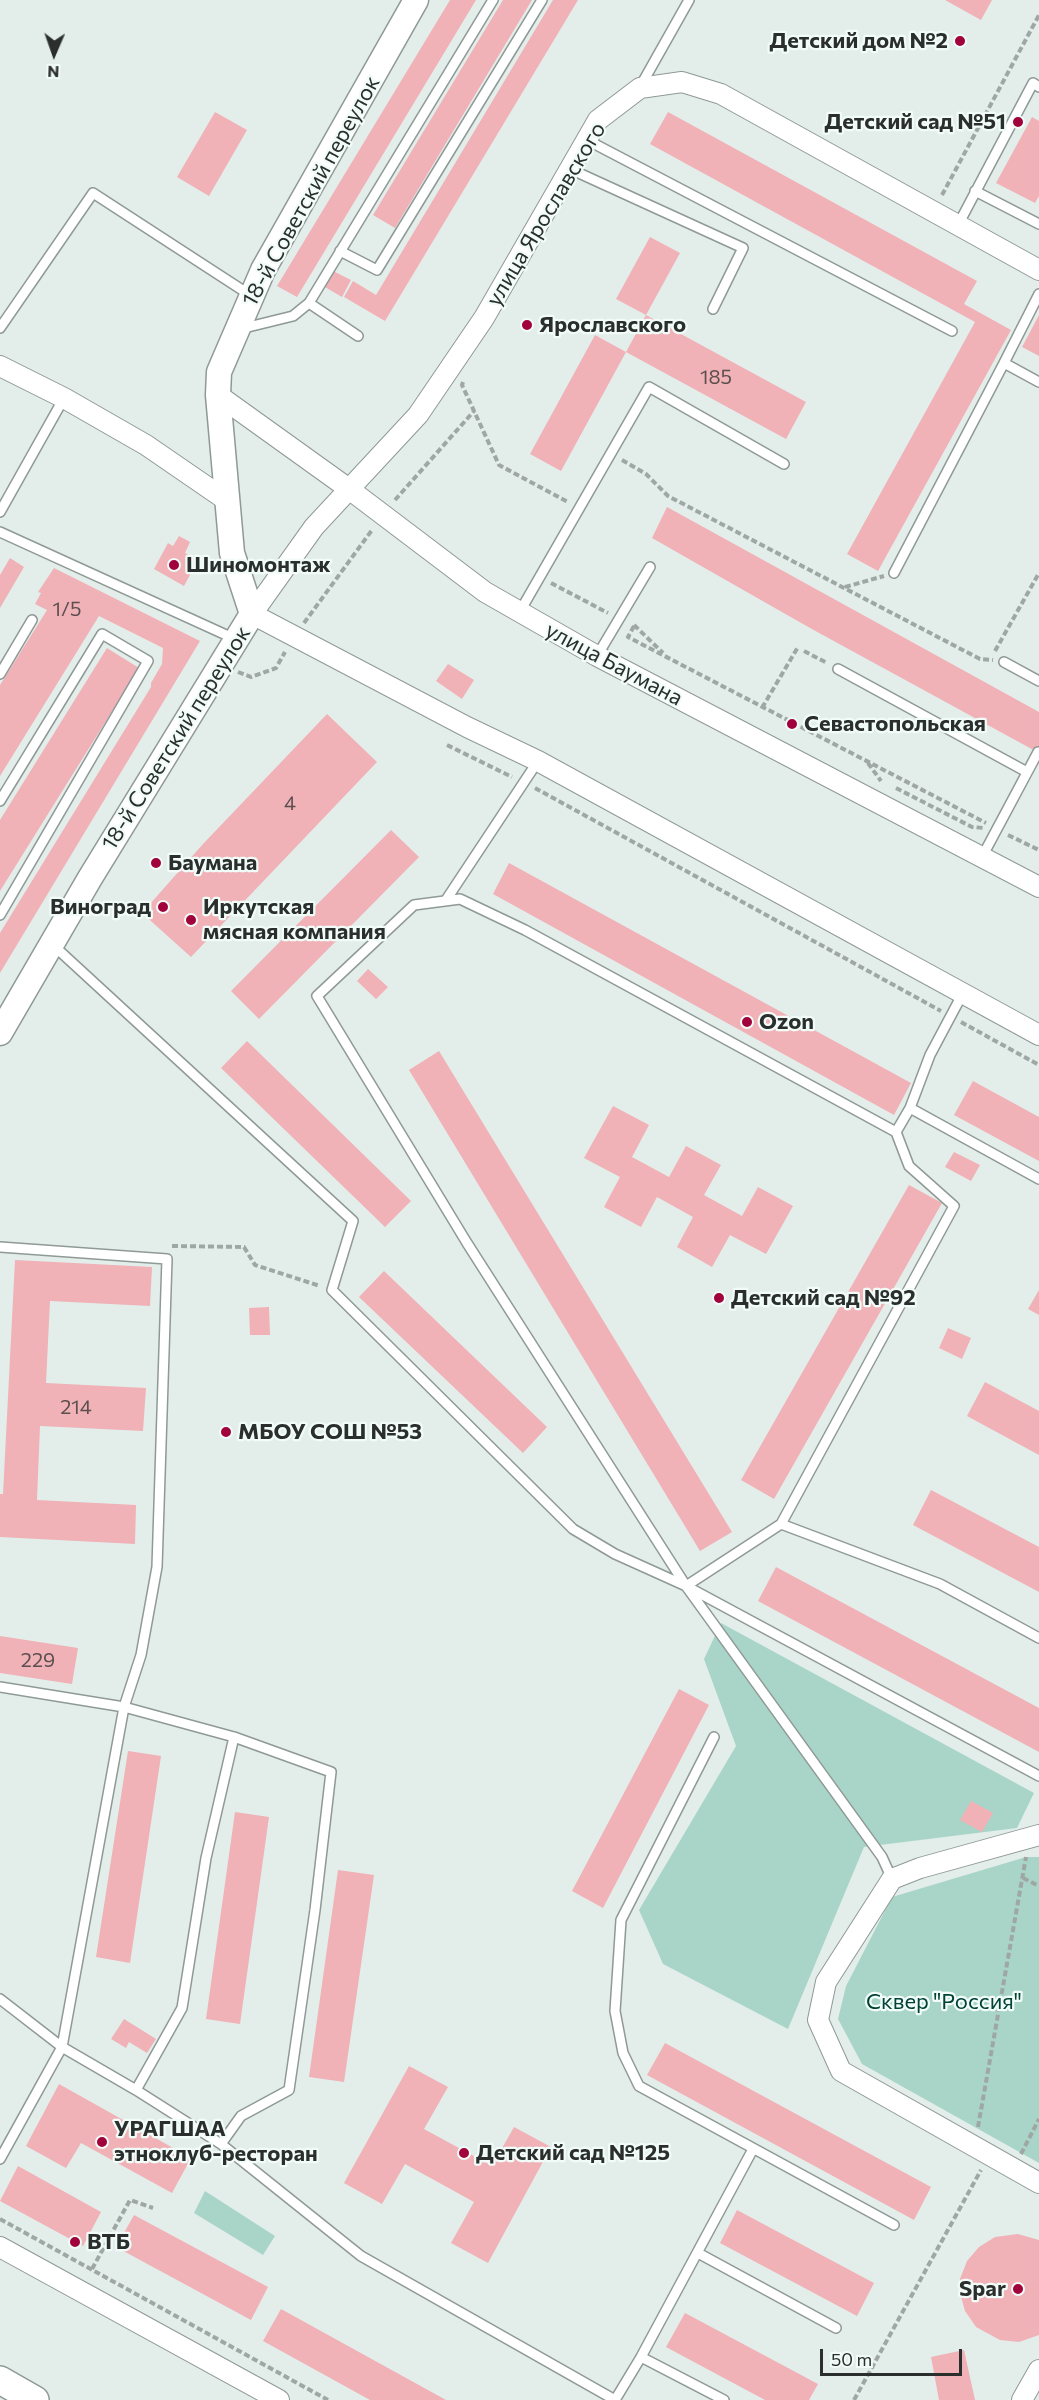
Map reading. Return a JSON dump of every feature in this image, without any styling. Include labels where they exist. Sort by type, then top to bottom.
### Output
[{"type":"main road","points":[[0,2380],[35,2400]]},
{"type":"street","name":"18-й Советский переулок","points":[[0,1033],[252,614],[232,553],[218,394],[219,372],[238,330],[250,295],[416,0]]},
{"type":"street","name":"улица Ярославского","points":[[252,614],[314,527],[418,415],[488,311],[598,120],[640,88],[682,82],[721,93],[1039,270]]},
{"type":"street","points":[[0,366],[64,398],[146,445],[229,502]]},
{"type":"street","name":"улица Баумана","points":[[218,394],[350,489],[484,592],[597,656],[1039,887]]},
{"type":"street","points":[[252,614],[467,727],[538,761],[1039,1035]]},
{"type":"street","points":[[1034,1836],[920,1868],[892,1880],[826,1982],[818,2020],[841,2071],[1039,2182]]},
{"type":"street","points":[[0,2247],[279,2400]]},
{"type":"street","points":[[1022,2400],[1039,2370]]},
{"type":"lane","points":[[238,330],[293,316],[309,303],[493,0]]},
{"type":"lane","points":[[340,251],[377,270],[542,0]]},
{"type":"lane","points":[[640,88],[689,0]]},
{"type":"lane","points":[[958,225],[1033,83],[1039,87]]},
{"type":"lane","points":[[587,140],[952,331]]},
{"type":"lane","points":[[570,169],[743,248],[714,309]]},
{"type":"lane","points":[[975,191],[1039,224]]},
{"type":"lane","points":[[0,328],[93,193],[250,295]]},
{"type":"lane","points":[[894,573],[1039,294]]},
{"type":"lane","points":[[309,303],[357,336]]},
{"type":"lane","points":[[1004,363],[1039,382]]},
{"type":"lane","points":[[519,613],[649,387],[784,464]]},
{"type":"lane","points":[[0,512],[64,398]]},
{"type":"lane","points":[[0,532],[236,639]]},
{"type":"lane","points":[[597,656],[650,567]]},
{"type":"lane","points":[[0,674],[32,620]]},
{"type":"lane","points":[[0,801],[102,634],[148,660],[0,915]]},
{"type":"lane","points":[[1004,662],[1039,681]]},
{"type":"lane","points":[[838,669],[1027,772]]},
{"type":"lane","points":[[982,857],[1038,752]]},
{"type":"lane","points":[[446,900],[538,761]]},
{"type":"lane","points":[[686,1586],[781,1524],[954,1206],[909,1166],[896,1132],[525,930],[460,899],[414,905],[317,996],[467,1243],[686,1586],[882,1857],[892,1880]]},
{"type":"lane","points":[[52,944],[352,1221],[332,1290],[573,1529],[615,1554],[686,1586],[1039,1776]]},
{"type":"lane","points":[[896,1132],[910,1108],[930,1055],[963,993]]},
{"type":"lane","points":[[910,1108],[1039,1179]]},
{"type":"lane","points":[[0,1247],[167,1259],[156,1567],[141,1655],[124,1707],[62,2047],[3,2148],[0,2159]]},
{"type":"lane","points":[[781,1524],[940,1584],[1039,1638]]},
{"type":"lane","points":[[0,1687],[124,1707],[234,1737],[331,1772],[315,1911],[289,2090],[241,2116],[221,2144]]},
{"type":"lane","points":[[136,2090],[182,2008],[206,1858],[234,1737]]},
{"type":"lane","points":[[714,1737],[621,1920],[615,2011],[623,2053],[639,2086],[894,2225]]},
{"type":"lane","points":[[0,1999],[62,2047],[136,2090],[221,2144],[361,2256],[615,2400],[641,2357],[753,2149]]},
{"type":"lane","points":[[698,2253],[836,2328]]},
{"type":"lane","points":[[641,2357],[724,2400]]},
{"type":"path","points":[[933,211],[1039,15]]},
{"type":"path","points":[[468,375],[462,385],[499,465],[579,508]]},
{"type":"path","points":[[221,665],[251,677],[276,668],[295,636],[383,514],[474,411]]},
{"type":"path","points":[[611,453],[646,474],[668,496],[980,659],[1004,662]]},
{"type":"path","points":[[844,588],[894,573]]},
{"type":"path","points":[[990,660],[1039,573]]},
{"type":"path","points":[[540,577],[634,626],[668,658]]},
{"type":"path","points":[[634,626],[628,637],[1039,850]]},
{"type":"path","points":[[762,708],[798,647]]},
{"type":"path","points":[[804,651],[838,669]]},
{"type":"path","points":[[447,745],[525,783],[1039,1065]]},
{"type":"path","points":[[868,763],[879,780],[972,827],[998,829]]},
{"type":"path","points":[[167,1259],[169,1246],[243,1247],[255,1265],[332,1290]]},
{"type":"path","points":[[854,2400],[982,2152],[1023,1878],[1034,1836]]},
{"type":"path","points":[[1023,1878],[1039,1887]]},
{"type":"path","points":[[1013,2168],[1039,2119]]},
{"type":"path","points":[[92,2269],[130,2200],[153,2208]]},
{"type":"path","points":[[0,2218],[328,2400]]},
{"type":"green space","points":[[721,1623],[1034,1793],[1017,1828],[864,1847],[788,2029],[663,1964],[639,1910],[736,1746],[704,1659]]},
{"type":"green space","name":"Сквер \"Россия\"","points":[[1026,1857],[1039,1857],[1039,2163],[862,2064],[838,2019],[846,1986],[892,1897]]},
{"type":"green space","points":[[205,2191],[275,2236],[263,2255],[194,2213]]},
{"type":"building","points":[[450,0],[476,0],[297,297],[277,286]]},
{"type":"building","points":[[503,0],[532,0],[395,228],[373,215]]},
{"type":"building","points":[[553,0],[578,0],[385,321],[344,297],[353,281],[376,295]]},
{"type":"building","points":[[945,0],[992,0],[981,20]]},
{"type":"building","points":[[215,112],[247,130],[209,196],[177,177]]},
{"type":"building","points":[[668,112],[977,281],[964,304],[1011,330],[878,571],[847,554],[975,322],[650,144]]},
{"type":"building","points":[[1032,117],[1039,121],[1039,196],[1035,203],[996,183]]},
{"type":"building","points":[[650,237],[680,253],[646,315],[616,299]]},
{"type":"building","points":[[333,271],[351,280],[342,297],[325,287]]},
{"type":"building","points":[[646,315],[806,402],[786,439],[626,352]]},
{"type":"building","points":[[1039,315],[1039,356],[1022,347]]},
{"type":"building","points":[[595,335],[626,352],[561,471],[530,454]]},
{"type":"building","points":[[667,507],[1039,712],[1039,753],[810,628],[652,538]]},
{"type":"building","points":[[179,536],[190,542],[185,553],[198,560],[184,586],[154,569],[168,543],[173,546]]},
{"type":"building","points":[[10,558],[24,567],[0,608],[0,575]]},
{"type":"building","points":[[54,568],[200,641],[0,973],[0,933],[151,687],[162,664],[163,648],[99,616],[0,776],[0,685],[47,610],[35,604],[41,593],[38,592]]},
{"type":"building","points":[[107,648],[139,668],[0,891],[0,820]]},
{"type":"building","points":[[448,664],[474,680],[462,699],[436,681]]},
{"type":"building","points":[[327,714],[377,762],[191,957],[142,913],[203,844]]},
{"type":"building","points":[[391,830],[419,857],[259,1019],[231,991]]},
{"type":"building","points":[[509,863],[911,1083],[894,1115],[493,894]]},
{"type":"building","points":[[368,969],[388,987],[376,999],[357,981]]},
{"type":"building","points":[[247,1041],[411,1201],[385,1227],[221,1068]]},
{"type":"building","points":[[439,1051],[732,1532],[700,1551],[409,1070]]},
{"type":"building","points":[[973,1081],[1039,1117],[1039,1161],[954,1115]]},
{"type":"building","points":[[613,1106],[649,1125],[632,1157],[669,1177],[686,1146],[721,1165],[704,1195],[742,1216],[758,1187],[793,1206],[766,1254],[730,1235],[712,1267],[677,1247],[693,1217],[657,1197],[641,1227],[604,1207],[620,1177],[584,1158]]},
{"type":"building","points":[[954,1152],[980,1165],[971,1181],[945,1167]]},
{"type":"building","points":[[909,1185],[942,1203],[774,1499],[741,1480]]},
{"type":"building","points":[[15,1260],[152,1267],[150,1306],[50,1301],[46,1383],[146,1388],[143,1431],[40,1426],[37,1500],[136,1505],[135,1544],[0,1537],[0,1494],[3,1494]]},
{"type":"building","points":[[384,1271],[547,1427],[523,1453],[359,1297]]},
{"type":"building","points":[[1039,1290],[1039,1315],[1028,1309]]},
{"type":"building","points":[[269,1307],[270,1335],[250,1335],[249,1308]]},
{"type":"building","points":[[948,1328],[971,1338],[962,1359],[939,1348]]},
{"type":"building","points":[[985,1382],[1039,1411],[1039,1455],[967,1416]]},
{"type":"building","points":[[931,1490],[1039,1547],[1039,1592],[913,1525]]},
{"type":"building","points":[[776,1567],[1039,1708],[1039,1752],[758,1601]]},
{"type":"building","points":[[0,1636],[78,1648],[72,1684],[0,1673]]},
{"type":"building","points":[[679,1689],[709,1705],[603,1908],[572,1891]]},
{"type":"building","points":[[128,1751],[161,1756],[130,1963],[96,1957]]},
{"type":"building","points":[[971,1801],[993,1813],[982,1832],[960,1820]]},
{"type":"building","points":[[235,1812],[269,1817],[240,2024],[206,2019]]},
{"type":"building","points":[[338,1870],[374,1875],[344,2082],[309,2077]]},
{"type":"building","points":[[124,2019],[156,2039],[147,2053],[129,2042],[126,2048],[111,2039]]},
{"type":"building","points":[[665,2043],[931,2187],[914,2220],[647,2075]]},
{"type":"building","name":"Детский сад №125","points":[[409,2066],[448,2087],[424,2129],[492,2166],[514,2127],[551,2147],[488,2263],[451,2243],[474,2202],[405,2164],[382,2204],[344,2183]]},
{"type":"building","points":[[59,2084],[191,2158],[172,2193],[81,2143],[66,2168],[26,2146]]},
{"type":"building","points":[[18,2166],[101,2212],[83,2246],[0,2201]]},
{"type":"building","points":[[737,2210],[874,2283],[857,2316],[720,2243]]},
{"type":"building","points":[[134,2215],[268,2287],[251,2320],[116,2247]]},
{"type":"building","points":[[1018,2234],[1039,2240],[1039,2335],[1019,2342],[1000,2340],[976,2327],[965,2311],[960,2293],[960,2279],[967,2261],[979,2247],[995,2237]]},
{"type":"building","points":[[281,2309],[446,2400],[370,2400],[263,2341]]},
{"type":"building","points":[[685,2313],[818,2384],[809,2400],[765,2400],[666,2347]]},
{"type":"building","points":[[964,2350],[975,2400],[939,2400],[931,2357]]},
{"type":"place","name":"Детский дом №2","points":[[960,41]]},
{"type":"place","name":"Детский сад №51","points":[[1018,122]]},
{"type":"place","name":"Ярославского","points":[[527,325]]},
{"type":"place","name":"Шиномонтаж","points":[[174,565]]},
{"type":"place","name":"Севастопольская","points":[[792,724]]},
{"type":"place","name":"Баумана","points":[[156,863]]},
{"type":"place","name":"Виноград","points":[[163,907]]},
{"type":"place","name":"Иркутская мясная компания","points":[[191,920]]},
{"type":"place","name":"Ozon","points":[[747,1022]]},
{"type":"place","name":"Детский сад №92","points":[[719,1298]]},
{"type":"place","name":"МБОУ СОШ №53","points":[[226,1432]]},
{"type":"place","name":"УРАГШАА этноклуб-ресторан","points":[[102,2142]]},
{"type":"place","name":"Детский сад №125","points":[[464,2153]]},
{"type":"place","name":"ВТБ","points":[[75,2242]]},
{"type":"place","name":"Spar","points":[[1018,2289]]}]
